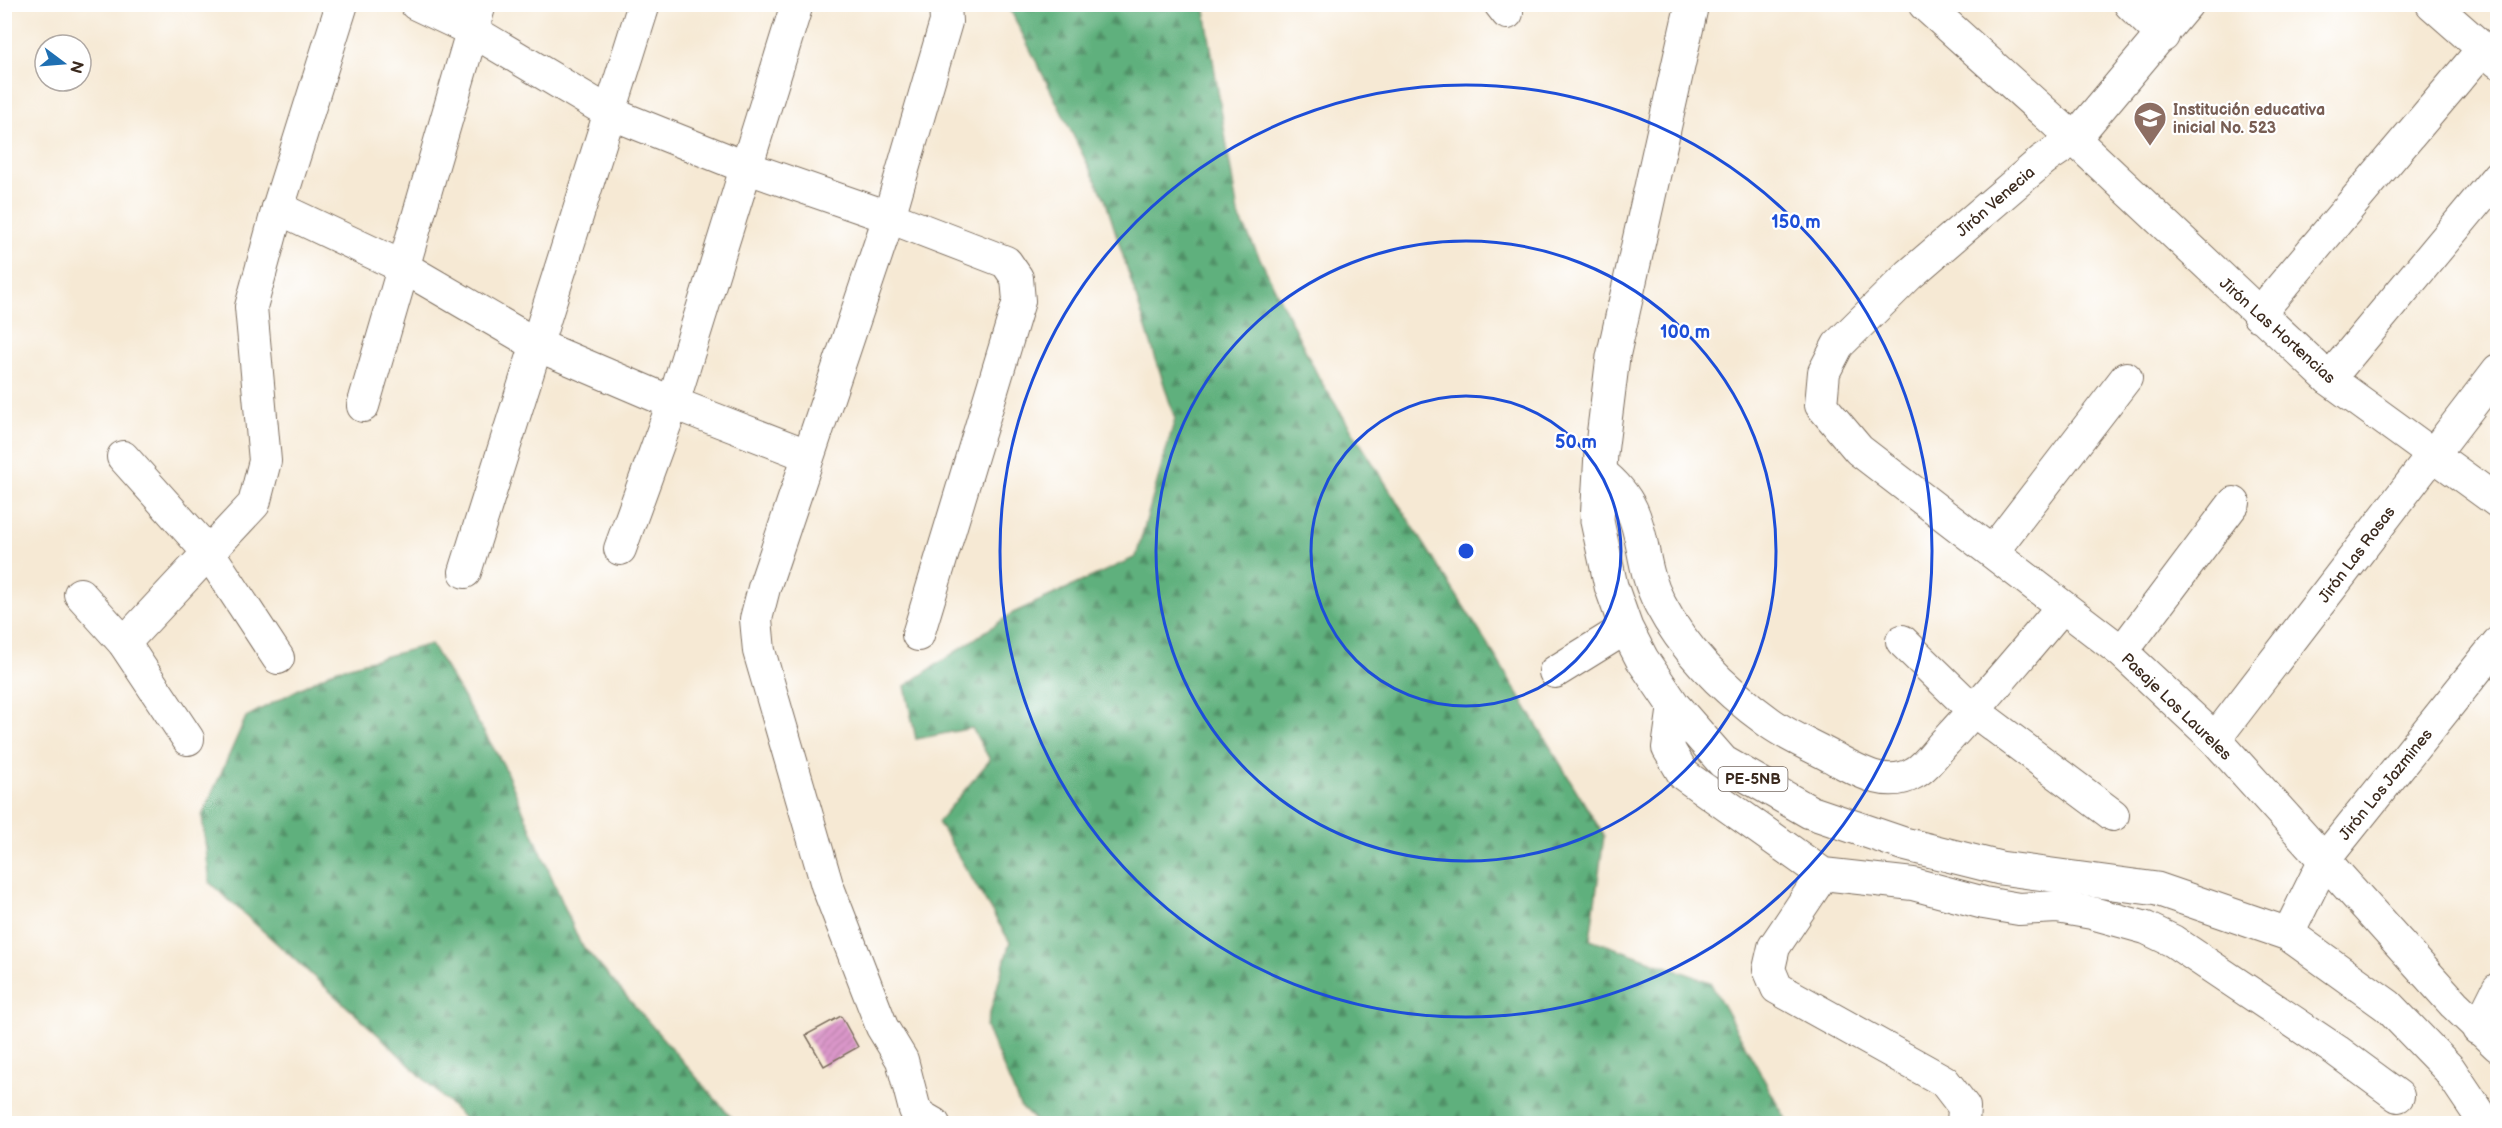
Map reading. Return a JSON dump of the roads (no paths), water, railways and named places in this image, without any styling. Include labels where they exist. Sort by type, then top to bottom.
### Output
[{"type":"highway","name":"PE-5NB","points":[[1692,4],[1613,357],[1600,472],[1598,521],[1611,586],[1626,628],[1642,659],[1674,706],[1723,762],[1810,812],[1904,844],[2000,868],[2157,889],[2288,934],[2388,1006],[2449,1069],[2486,1124]]},
{"type":"street","points":[[124,643],[254,504],[265,461],[250,307],[278,208],[342,4]]},
{"type":"street","points":[[416,4],[475,17],[610,112],[745,167],[889,216],[1006,262],[1017,278],[1019,301],[918,635]]},
{"type":"street","points":[[465,572],[644,4]]},
{"type":"street","points":[[620,549],[673,403],[797,4]]},
{"type":"street","points":[[934,1124],[915,1110],[902,1060],[882,1027],[827,885],[759,651],[756,619],[807,455],[889,216],[946,22],[945,4]]},
{"type":"street","name":"Jirón Las Hortencias","points":[[1924,4],[2074,140],[2258,315],[2329,379],[2498,502]]},
{"type":"street","points":[[2130,4],[2163,36]]},
{"type":"street","name":"Jirón Venecia","points":[[1821,405],[1824,372],[1838,345],[1909,275],[2043,160],[2074,140],[2163,36],[2187,4]]},
{"type":"street","points":[[2258,315],[2490,56],[2432,4]]},
{"type":"street","points":[[363,406],[405,268],[475,17]]},
{"type":"street","points":[[2329,379],[2498,176]]},
{"type":"street","points":[[278,208],[405,268],[537,345],[673,403],[807,455]]},
{"type":"street","name":"Jirón Las Rosas","points":[[2215,739],[2498,370]]},
{"type":"street","points":[[1993,551],[2126,378]]},
{"type":"street","name":"Pasaje Los Laureles","points":[[1821,405],[1859,450],[2122,652],[2215,739],[2488,1037]]},
{"type":"street","points":[[123,457],[209,553],[278,658]]},
{"type":"street","points":[[1600,472],[1618,486],[1630,502],[1653,592],[1671,625],[1716,677],[1771,724],[1860,772],[1885,780],[1915,773],[1974,711],[2062,607]]},
{"type":"street","points":[[2122,652],[2234,503]]},
{"type":"street","points":[[80,594],[124,643],[188,739]]},
{"type":"street","points":[[1555,672],[1626,628]]},
{"type":"street","points":[[1902,641],[1974,711],[2113,815]]},
{"type":"street","name":"Jirón Los Jazmines","points":[[2288,934],[2325,859],[2498,643]]},
{"type":"street","points":[[1674,706],[1668,748],[1684,775],[1823,874],[1913,884],[1984,903],[2019,909],[2057,907],[2092,913],[2146,928],[2173,941],[2337,1051],[2398,1096]]},
{"type":"street","points":[[1823,874],[1774,947],[1769,969],[1777,988],[1944,1081],[1964,1107],[1963,1124]]},
{"type":"street","points":[[2488,1037],[2498,989]]},
{"type":"place","name":"Institución educativa inicial No. 523","points":[[2150,147]]}]
